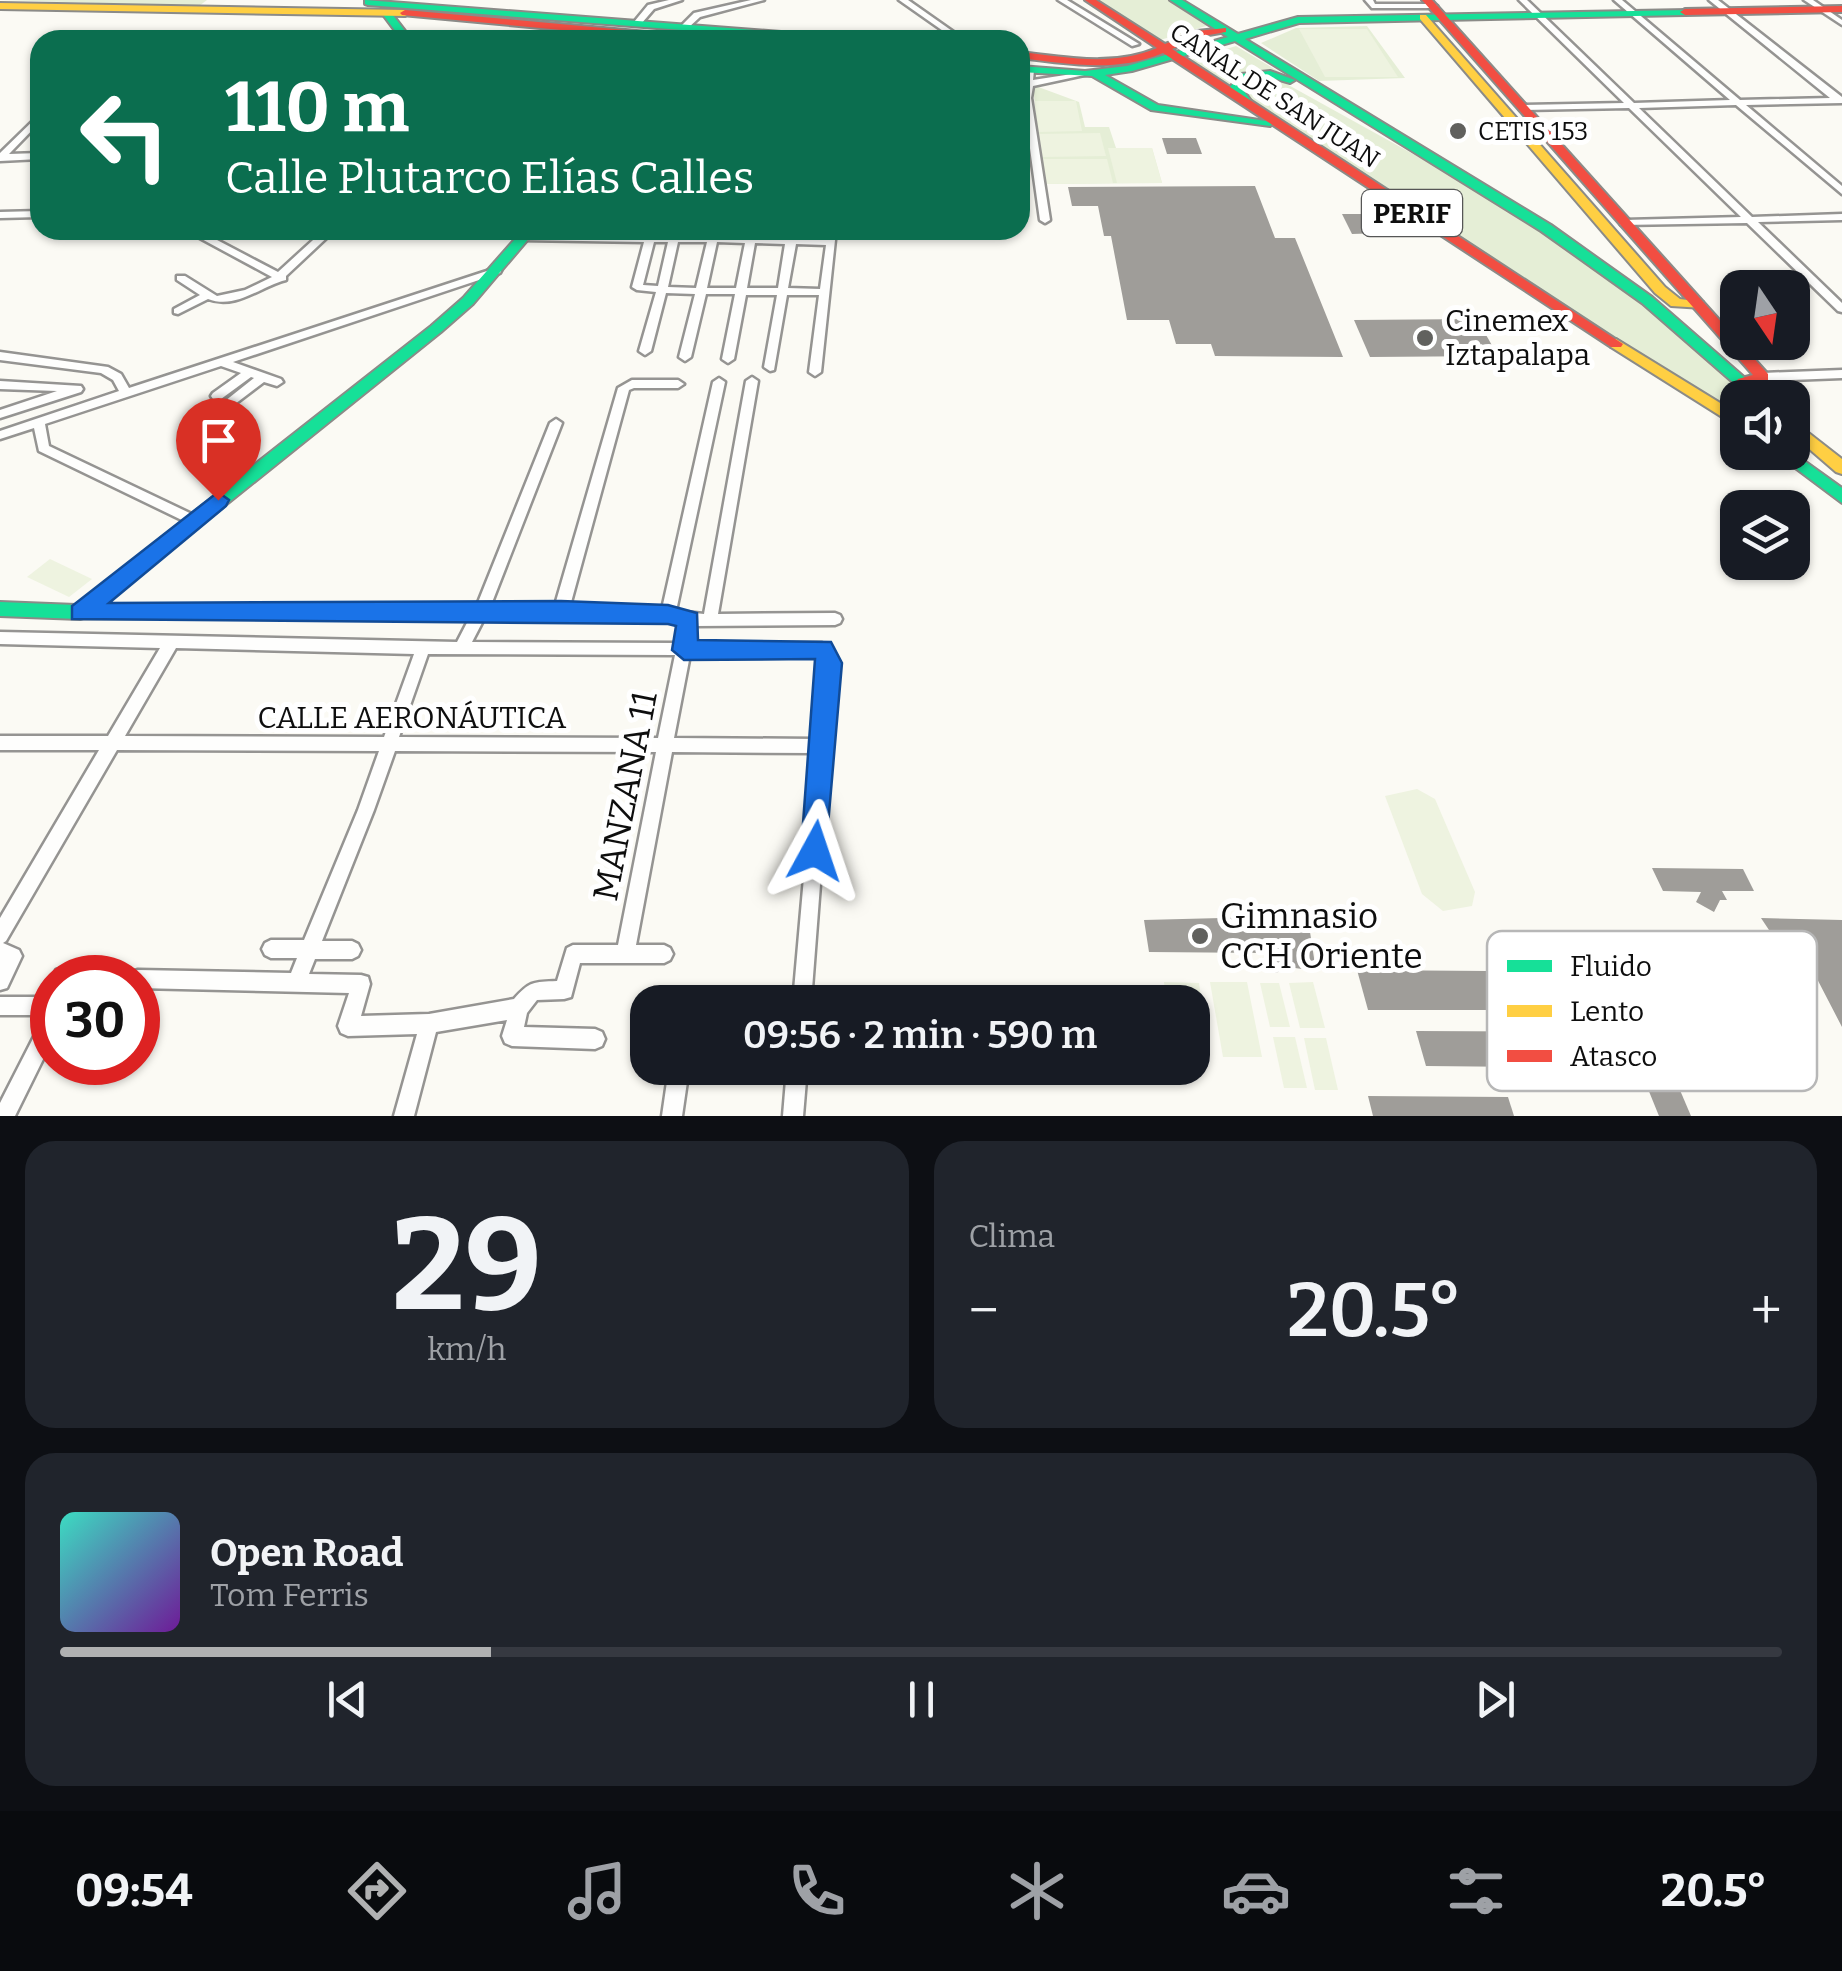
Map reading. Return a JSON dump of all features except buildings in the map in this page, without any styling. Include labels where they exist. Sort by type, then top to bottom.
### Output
[{"type":"main road","points":[[246,0],[366,1],[638,22],[662,30]]},
{"type":"main road","name":"CANAL DE SAN JUAN","points":[[1090,0],[1276,125],[1720,410]]},
{"type":"main road","name":"PERIF","points":[[1175,0],[1579,250],[1648,300],[1741,380]]},
{"type":"main road","points":[[366,1],[386,12],[400,30]]},
{"type":"main road","points":[[1030,70],[1089,74],[1166,53],[1196,32],[1229,34],[1298,20],[1431,10],[1540,15],[1634,13],[1720,5],[1815,5],[1842,9]]},
{"type":"main road","points":[[0,6],[386,12],[622,30]]},
{"type":"main road","points":[[1431,10],[1763,376],[1750,380]]},
{"type":"main road","points":[[1431,10],[1554,169],[1666,297],[1676,304],[1698,305]]},
{"type":"main road","points":[[1030,69],[1166,53]]},
{"type":"main road","points":[[1276,125],[1236,90],[1238,79],[1261,73],[1280,76],[1336,103]]},
{"type":"main road","points":[[1089,74],[1156,108],[1276,125]]},
{"type":"main road","points":[[1554,169],[1578,169]]},
{"type":"main road","points":[[4,615],[80,612],[436,328],[523,240]]},
{"type":"main road","points":[[1810,441],[1842,468]]},
{"type":"main road","points":[[1806,470],[1842,497]]},
{"type":"street","points":[[638,22],[652,7],[678,0]]},
{"type":"street","points":[[679,30],[696,15],[760,0]]},
{"type":"street","points":[[903,0],[947,30]]},
{"type":"street","points":[[1062,0],[1135,44]]},
{"type":"street","points":[[1369,0],[1372,6],[1431,10]]},
{"type":"street","points":[[1523,0],[1842,309]]},
{"type":"street","points":[[1618,0],[1842,191]]},
{"type":"street","points":[[1720,5],[1841,101]]},
{"type":"street","points":[[1815,5],[1842,23]]},
{"type":"street","points":[[1030,73],[1051,82],[1089,74]]},
{"type":"street","points":[[1523,108],[1841,101]]},
{"type":"street","points":[[0,158],[30,127]]},
{"type":"street","points":[[1030,134],[1045,220]]},
{"type":"street","points":[[0,158],[30,156]]},
{"type":"street","points":[[0,215],[30,214]]},
{"type":"street","points":[[1626,223],[1842,217]]},
{"type":"street","points":[[209,240],[282,278]]},
{"type":"street","points":[[181,278],[206,296],[225,299],[282,278],[320,240]]},
{"type":"street","points":[[649,240],[637,287],[824,292]]},
{"type":"street","points":[[645,351],[674,240]]},
{"type":"street","points":[[685,357],[712,240]]},
{"type":"street","points":[[728,359],[751,240],[831,242],[815,372]]},
{"type":"street","points":[[770,367],[791,241]]},
{"type":"street","points":[[0,436],[496,271]]},
{"type":"street","points":[[178,311],[206,296]]},
{"type":"street","points":[[0,356],[104,370],[117,377],[126,393]]},
{"type":"street","points":[[220,361],[277,382]]},
{"type":"street","points":[[250,372],[224,398],[263,377]]},
{"type":"street","points":[[1763,376],[1842,374]]},
{"type":"street","points":[[710,621],[752,381]]},
{"type":"street","points":[[668,615],[718,382]]},
{"type":"street","points":[[561,610],[624,388],[632,384],[678,384]]},
{"type":"street","points":[[0,385],[78,390]]},
{"type":"street","points":[[78,390],[83,407]]},
{"type":"street","points":[[0,414],[78,390]]},
{"type":"street","points":[[39,422],[43,448],[193,520]]},
{"type":"street","points":[[461,648],[556,423]]},
{"type":"street","points":[[80,612],[561,610],[710,621],[835,618]]},
{"type":"street","name":"MANZANA 11","points":[[625,954],[689,620]]},
{"type":"street","points":[[0,638],[422,648],[814,648],[828,652],[803,985]]},
{"type":"street","points":[[0,935],[172,641]]},
{"type":"street","points":[[297,980],[422,648]]},
{"type":"street","name":"CALLE AERONÁUTICA","points":[[0,743],[823,746]]},
{"type":"street","points":[[271,949],[352,950]]},
{"type":"street","points":[[0,951],[13,956],[0,980]]},
{"type":"street","points":[[595,1039],[512,1036],[519,1008],[533,990],[564,990],[573,954],[664,954]]},
{"type":"street","points":[[160,979],[361,984],[348,1026],[429,1024],[519,1008]]},
{"type":"street","points":[[0,1006],[30,1006]]},
{"type":"street","points":[[404,1116],[429,1024]]},
{"type":"street","points":[[4,1116],[30,1065]]},
{"type":"street","points":[[672,1116],[676,1085]]},
{"type":"street","points":[[793,1116],[796,1085]]},
{"type":"green space","points":[[0,0],[207,0],[199,6]]},
{"type":"green space","points":[[1095,0],[1169,0],[1209,25],[1157,41]]},
{"type":"green space","points":[[1367,26],[1405,78],[1319,81],[1261,43],[1296,28]]},
{"type":"green space","points":[[1299,29],[1367,29],[1398,77],[1325,77]]},
{"type":"green space","points":[[1236,46],[1281,73],[1247,72],[1230,85],[1191,60]]},
{"type":"green space","points":[[1274,77],[1505,205],[1626,289],[1736,380],[1720,380],[1720,406],[1303,135],[1246,95],[1241,86],[1265,85]]},
{"type":"green space","points":[[1033,85],[1079,102],[1085,127],[1109,127],[1116,148],[1152,148],[1162,183],[1043,184]]},
{"type":"green space","points":[[1035,101],[1076,101],[1082,131],[1038,132]]},
{"type":"green space","points":[[1100,133],[1106,156],[1041,157],[1038,134]]},
{"type":"green space","points":[[1108,148],[1152,148],[1162,183],[1117,183]]},
{"type":"green space","points":[[1041,159],[1107,159],[1113,183],[1043,184]]},
{"type":"green space","points":[[50,559],[92,579],[69,597],[27,577]]},
{"type":"green space","points":[[1417,789],[1435,799],[1475,892],[1472,906],[1443,911],[1422,894],[1385,796]]},
{"type":"green space","points":[[1164,982],[1199,985],[1164,985]]},
{"type":"green space","points":[[1210,982],[1247,982],[1262,1057],[1223,1057]]},
{"type":"green space","points":[[1313,982],[1325,1028],[1300,1028],[1289,983]]},
{"type":"green space","points":[[1260,983],[1279,983],[1290,1027],[1270,1027]]},
{"type":"green space","points":[[1273,1037],[1295,1037],[1307,1088],[1284,1088]]},
{"type":"green space","points":[[1304,1038],[1326,1038],[1338,1090],[1315,1090]]},
{"type":"traffic: fast","points":[[1175,0],[1546,228],[1647,300],[1740,380]]},
{"type":"traffic: fast","points":[[368,2],[719,30]]},
{"type":"traffic: fast","points":[[386,12],[400,30]]},
{"type":"traffic: fast","points":[[1030,70],[1085,74],[1128,69],[1298,20],[1685,12]]},
{"type":"traffic: fast","points":[[1094,73],[1155,108],[1266,124]]},
{"type":"traffic: fast","points":[[1246,101],[1235,87],[1245,76],[1270,74],[1290,80]]},
{"type":"traffic: fast","points":[[0,609],[80,612],[436,329],[468,301],[521,240]]},
{"type":"traffic: fast","points":[[1806,470],[1842,497]]},
{"type":"traffic: slow","points":[[0,6],[405,13]]},
{"type":"traffic: slow","points":[[1423,17],[1660,290],[1676,303],[1698,305]]},
{"type":"traffic: slow","points":[[1616,344],[1720,410]]},
{"type":"traffic: slow","points":[[1810,440],[1842,468]]},
{"type":"traffic: jam","points":[[1090,0],[1616,344]]},
{"type":"traffic: jam","points":[[1427,0],[1763,377],[1751,380]]},
{"type":"traffic: jam","points":[[1685,12],[1842,9]]},
{"type":"traffic: jam","points":[[405,13],[592,30]]},
{"type":"traffic: jam","points":[[1030,56],[1080,62],[1125,61],[1200,34],[1223,30]]},
{"type":"place","name":"CETIS 153","points":[[1458,131]]},
{"type":"place","name":"Cinemex Iztapalapa","points":[[1425,338]]},
{"type":"place","name":"Gimnasio CCH Oriente","points":[[1200,936]]},
{"type":"route","points":[[218,500],[80,612],[561,610],[668,615],[689,620],[684,650],[814,648],[828,652],[815,851]]}]
